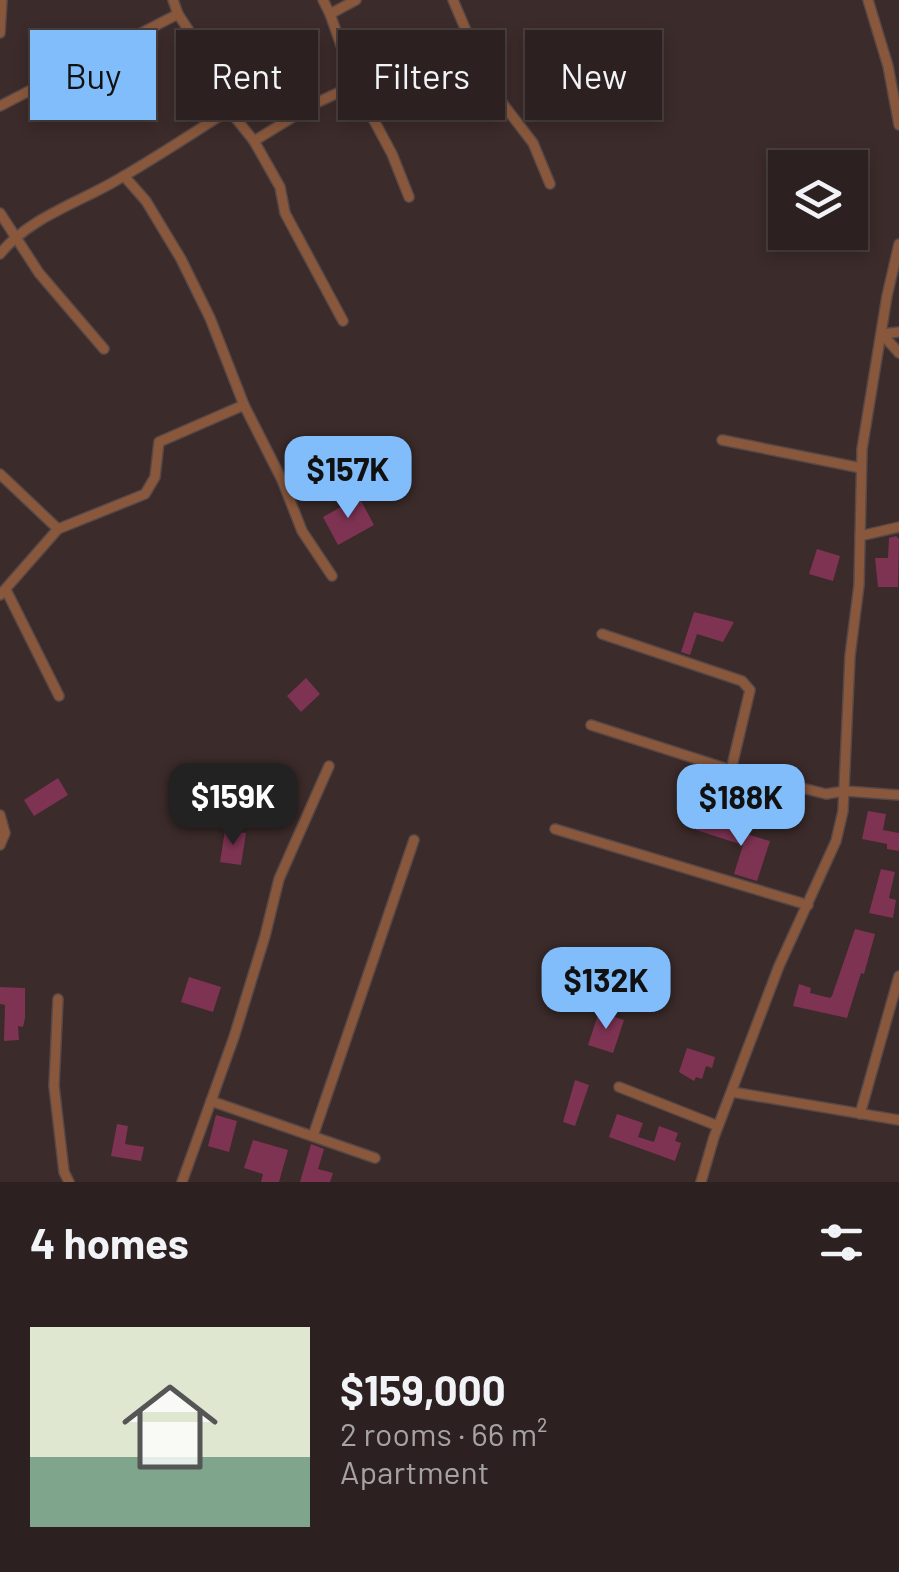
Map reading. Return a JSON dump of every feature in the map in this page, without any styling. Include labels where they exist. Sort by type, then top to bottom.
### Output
[{"type":"street","points":[[0,33],[2,0]]},
{"type":"street","points":[[172,0],[189,30]]},
{"type":"street","points":[[323,0],[338,36]]},
{"type":"street","points":[[330,14],[356,0]]},
{"type":"street","points":[[454,0],[482,68],[533,144],[550,184]]},
{"type":"street","points":[[868,0],[888,66],[899,126]]},
{"type":"street","points":[[0,106],[178,14]]},
{"type":"street","points":[[254,141],[338,93]]},
{"type":"street","points":[[0,254],[13,238],[213,120]]},
{"type":"street","points":[[237,120],[280,187],[288,220],[343,320]]},
{"type":"street","points":[[374,120],[409,197]]},
{"type":"street","points":[[124,176],[146,201],[181,259],[302,531],[332,576]]},
{"type":"street","points":[[0,213],[13,238],[104,349]]},
{"type":"street","points":[[701,1182],[718,1126],[779,966],[836,841],[845,791],[861,468],[886,296],[899,244]]},
{"type":"street","points":[[882,334],[899,332]]},
{"type":"street","points":[[882,334],[899,353]]},
{"type":"street","points":[[59,696],[3,592],[58,529],[145,494],[154,478],[159,442],[244,405]]},
{"type":"street","points":[[722,440],[861,468]]},
{"type":"street","points":[[0,474],[58,529]]},
{"type":"street","points":[[860,536],[899,528]]},
{"type":"street","points":[[602,634],[742,682],[750,690],[731,770]]},
{"type":"street","points":[[591,725],[731,770],[826,794],[845,791],[899,795]]},
{"type":"street","points":[[182,1182],[265,936],[278,878],[329,766]]},
{"type":"street","points":[[0,815],[6,833],[0,844]]},
{"type":"street","points":[[554,828],[808,905]]},
{"type":"street","points":[[312,1136],[414,840]]},
{"type":"street","points":[[860,1114],[899,976]]},
{"type":"street","points":[[58,999],[54,1086],[64,1172],[69,1182]]},
{"type":"street","points":[[619,1087],[718,1126]]},
{"type":"street","points":[[732,1092],[899,1120]]},
{"type":"street","points":[[211,1101],[374,1158]]},
{"type":"building","points":[[359,497],[374,525],[338,545],[323,517]]},
{"type":"building","points":[[896,536],[898,587],[878,587],[875,558],[888,558],[889,538]]},
{"type":"building","points":[[817,549],[840,556],[833,581],[809,574]]},
{"type":"building","points":[[694,612],[734,622],[723,642],[697,634],[690,655],[681,652]]},
{"type":"building","points":[[306,678],[320,694],[301,712],[287,696]]},
{"type":"building","points":[[58,778],[68,795],[34,816],[24,800]]},
{"type":"building","points":[[868,811],[886,814],[883,830],[899,833],[899,851],[862,839]]},
{"type":"building","points":[[699,820],[770,841],[757,881],[734,874],[743,845],[696,830]]},
{"type":"building","points":[[225,830],[246,833],[241,865],[220,862]]},
{"type":"building","points":[[881,869],[895,872],[889,898],[896,900],[893,918],[869,913]]},
{"type":"building","points":[[855,929],[875,934],[847,1018],[793,1006],[799,984],[811,988],[810,993],[832,996]]},
{"type":"building","points":[[189,977],[221,987],[213,1012],[181,1002]]},
{"type":"building","points":[[0,987],[25,988],[25,1018],[23,1027],[18,1026],[19,1040],[4,1041],[5,1005],[0,1004]]},
{"type":"building","points":[[599,1012],[624,1020],[613,1053],[588,1045]]},
{"type":"building","points":[[687,1048],[715,1057],[712,1068],[706,1066],[702,1079],[696,1077],[694,1081],[679,1072]]},
{"type":"building","points":[[575,1080],[589,1085],[575,1126],[563,1122]]},
{"type":"building","points":[[617,1114],[643,1123],[638,1137],[654,1142],[659,1126],[678,1133],[675,1141],[681,1143],[675,1161],[609,1137]]},
{"type":"building","points":[[216,1115],[237,1121],[229,1152],[208,1146]]},
{"type":"building","points":[[117,1124],[128,1126],[125,1144],[144,1147],[141,1161],[111,1156]]},
{"type":"building","points":[[253,1140],[288,1150],[279,1182],[261,1182],[263,1174],[244,1168]]},
{"type":"building","points":[[311,1144],[324,1149],[318,1169],[333,1173],[330,1182],[300,1182]]}]
